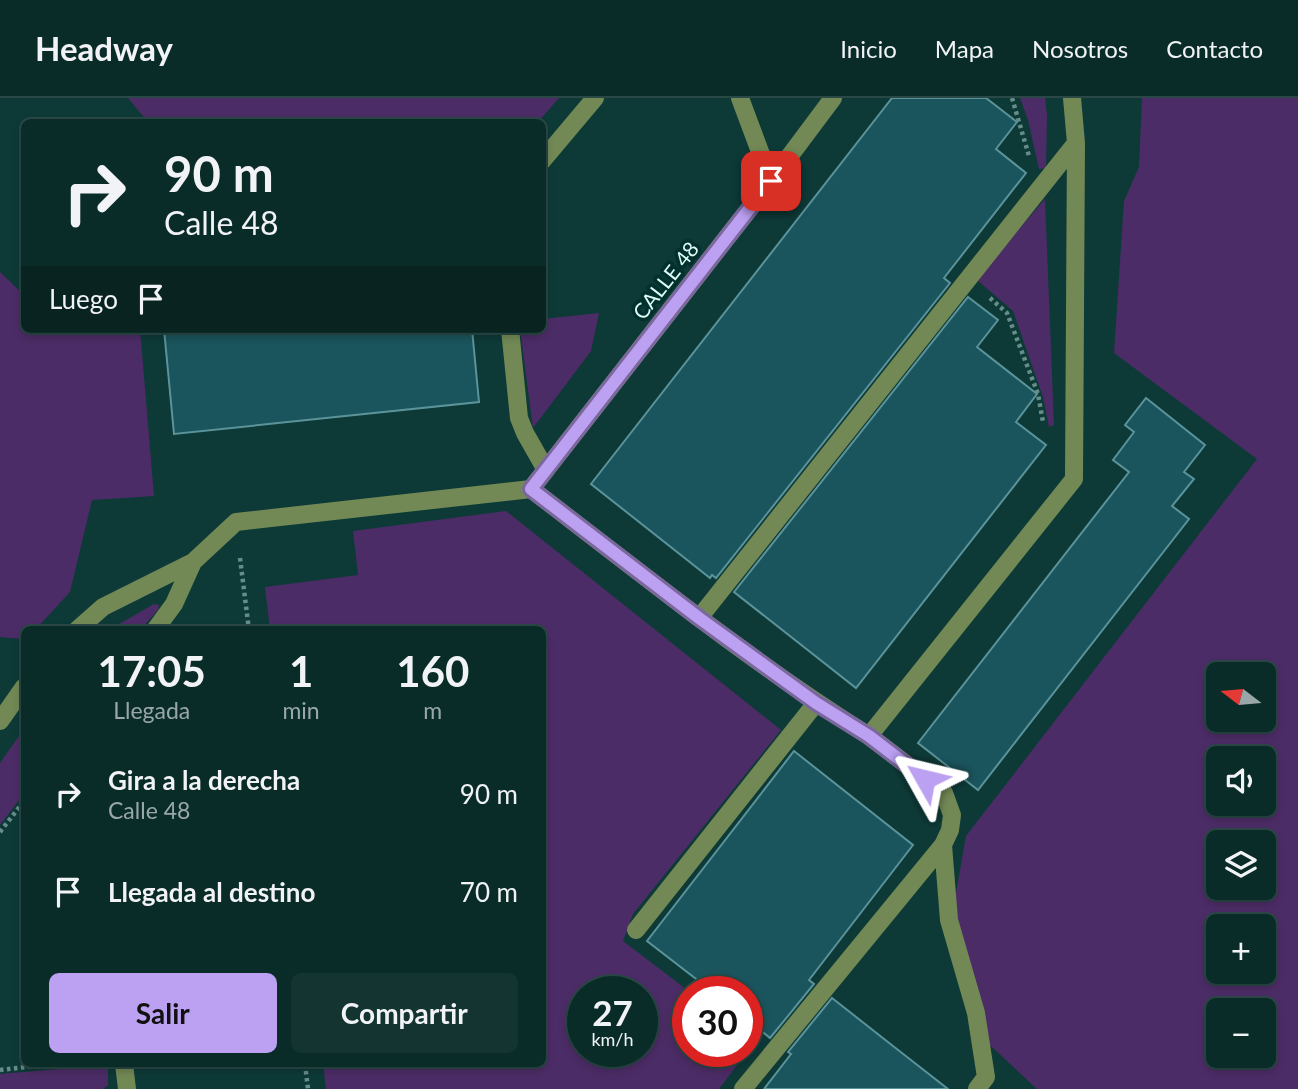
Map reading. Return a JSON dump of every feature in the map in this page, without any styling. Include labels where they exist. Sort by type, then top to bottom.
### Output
[{"type":"street","points":[[546,156],[595,98]]},
{"type":"street","points":[[740,98],[771,181]]},
{"type":"street","name":"CALLE 48","points":[[531,489],[833,98]]},
{"type":"street","points":[[869,736],[1074,479],[1076,143],[1072,98]]},
{"type":"street","points":[[699,618],[1076,143]]},
{"type":"street","points":[[510,333],[519,418],[547,470]]},
{"type":"street","points":[[82,626],[103,607],[193,562],[236,522],[531,489],[699,618],[816,703],[869,736],[944,793],[952,815],[950,830],[943,845],[743,1089]]},
{"type":"street","points":[[158,626],[174,604],[193,562]]},
{"type":"street","points":[[0,721],[21,691]]},
{"type":"street","points":[[636,930],[816,703]]},
{"type":"street","points":[[943,845],[949,920],[976,1013],[981,1083]]},
{"type":"street","points":[[124,1067],[127,1089]]},
{"type":"path","points":[[1012,98],[1038,191]]},
{"type":"path","points":[[967,280],[1007,313],[1038,394],[1045,433]]},
{"type":"path","points":[[236,522],[249,626]]},
{"type":"path","points":[[0,832],[21,805]]},
{"type":"path","points":[[0,1070],[26,1067]]},
{"type":"path","points":[[305,1067],[309,1089]]},
{"type":"shaded area","points":[[128,98],[559,98],[541,119],[146,119]]},
{"type":"shaded area","points":[[1020,98],[1045,98],[1046,168],[1039,169]]},
{"type":"shaded area","points":[[1142,98],[1298,98],[1298,1089],[1037,1089],[978,1034],[951,921],[966,836],[1257,459],[1114,353],[1124,201],[1139,167]]},
{"type":"shaded area","points":[[1045,199],[1054,425],[1049,427],[1043,397],[1013,311],[976,279]]},
{"type":"shaded area","points":[[0,272],[21,292],[21,333],[140,333],[154,496],[92,500],[70,592],[39,626],[21,626],[21,639],[0,637]]},
{"type":"shaded area","points":[[599,313],[591,351],[533,428],[521,333],[546,333],[546,319]]},
{"type":"shaded area","points":[[506,511],[781,730],[633,914],[623,941],[672,978],[672,1067],[736,1067],[719,1089],[326,1089],[323,1067],[546,1067],[546,626],[270,626],[265,587],[358,575],[353,531]]},
{"type":"shaded area","points":[[154,604],[159,605],[158,610],[144,626],[116,626]]},
{"type":"shaded area","points":[[21,733],[21,798],[0,825],[0,763]]},
{"type":"shaded area","points":[[107,1067],[108,1085],[103,1089],[0,1089],[0,1074]]},
{"type":"building","points":[[892,98],[986,98],[1017,122],[996,149],[1026,173],[944,278],[950,283],[716,578],[712,575],[710,578],[591,484]]},
{"type":"building","points":[[968,297],[998,320],[977,347],[1037,394],[1016,422],[1046,445],[856,688],[734,592]]},
{"type":"building","points":[[164,333],[472,333],[479,402],[174,434]]},
{"type":"building","points":[[1146,398],[1205,445],[1184,472],[1194,479],[1172,506],[1189,519],[978,790],[918,743],[1129,472],[1113,460],[1134,432],[1125,425]]},
{"type":"building","points":[[794,751],[913,845],[809,980],[814,984],[770,1038],[763,1032],[763,976],[692,976],[647,941]]},
{"type":"building","points":[[832,998],[948,1089],[764,1089],[791,1054],[788,1052]]},
{"type":"route","points":[[771,181],[531,489],[699,618],[816,703],[869,736],[925,779]]}]
